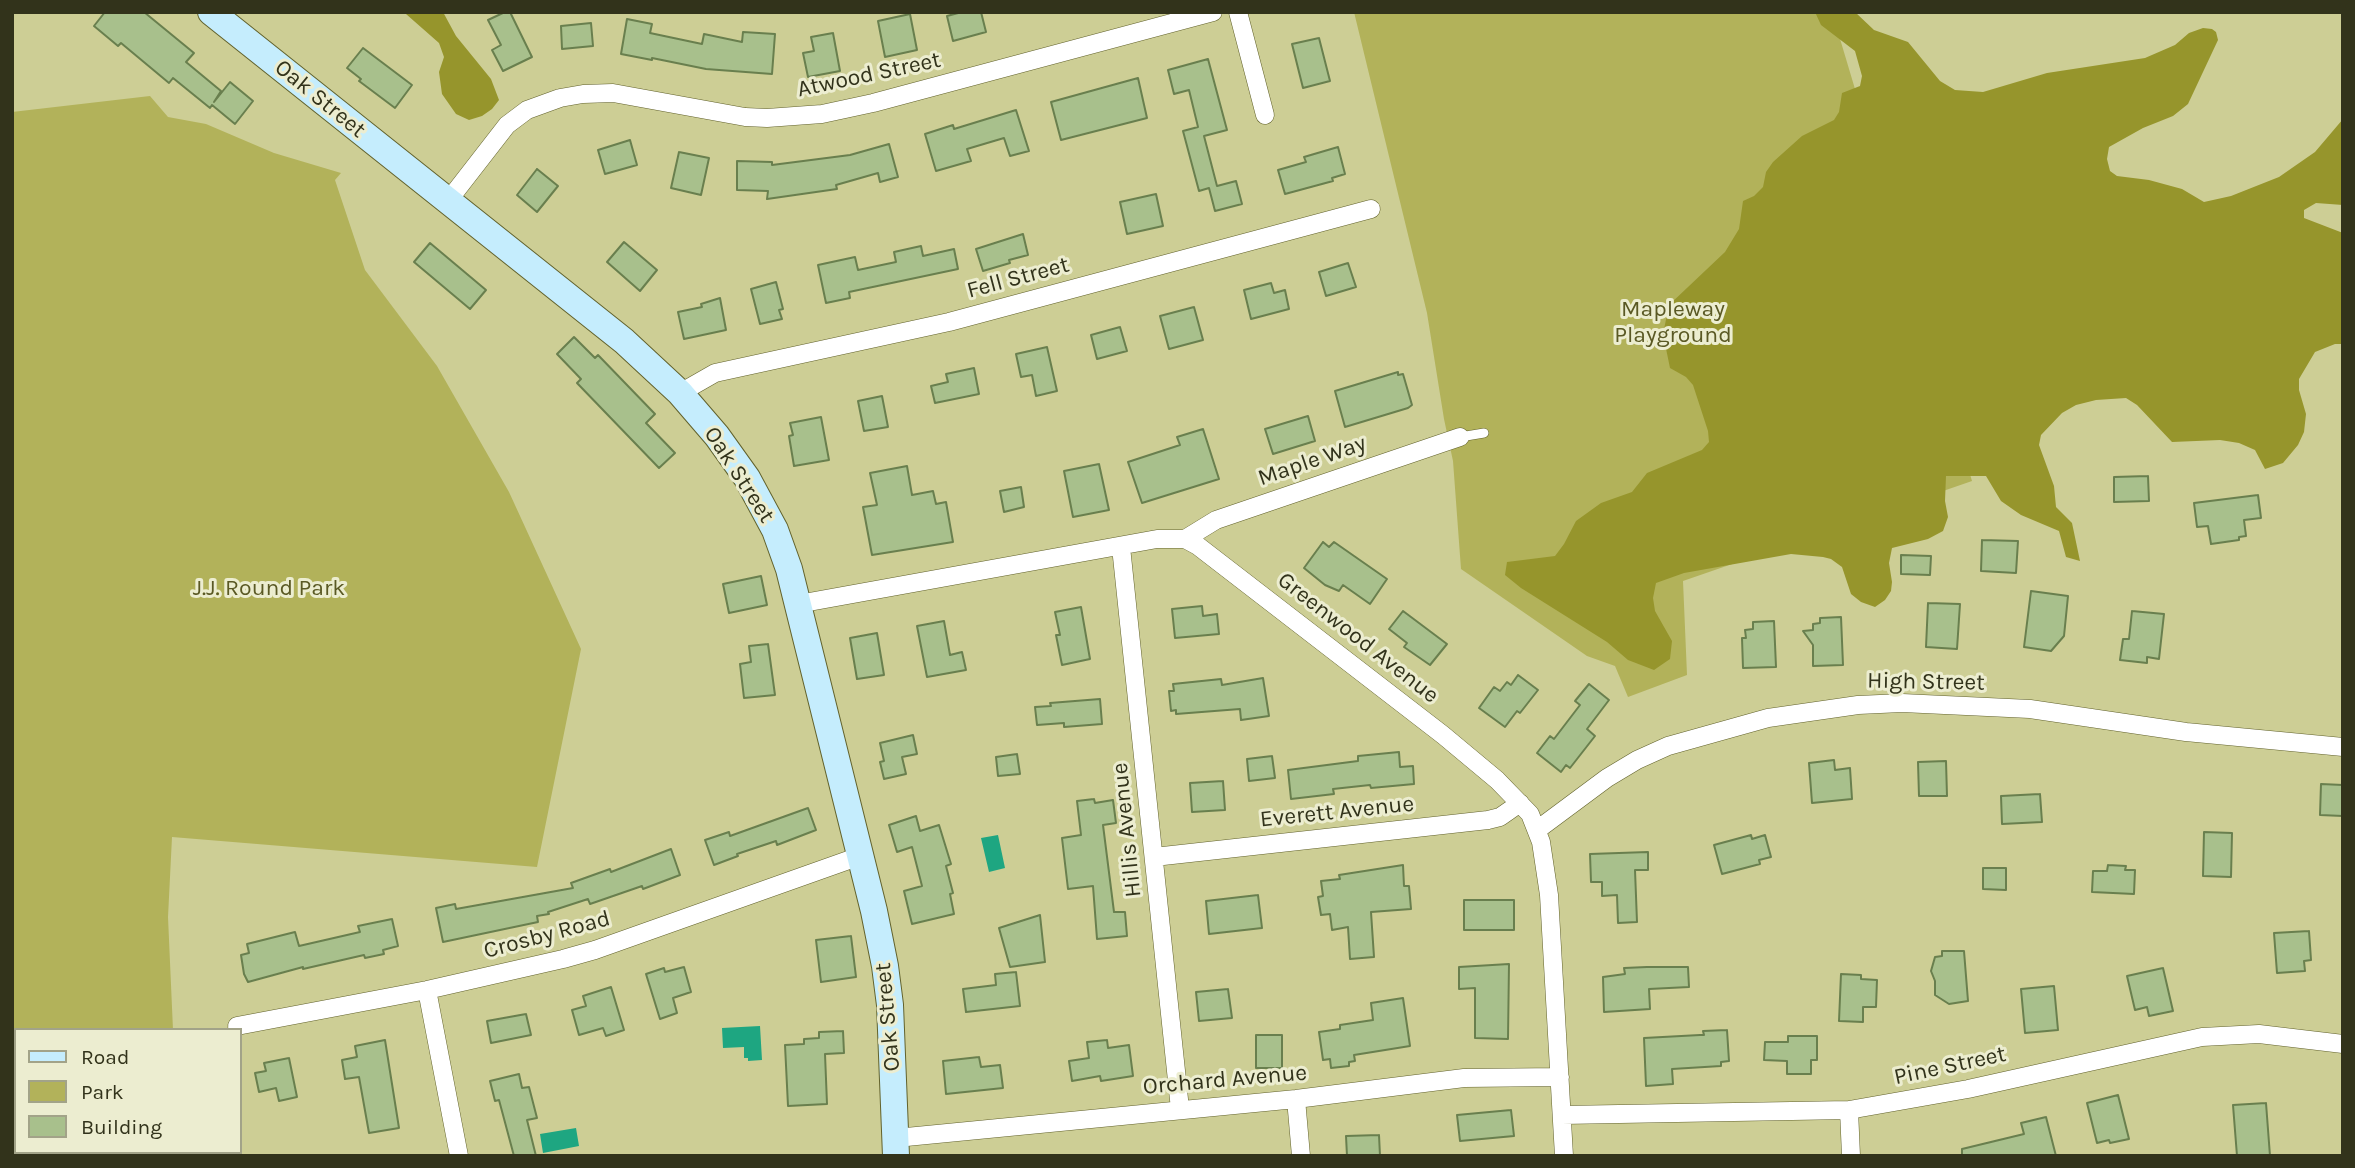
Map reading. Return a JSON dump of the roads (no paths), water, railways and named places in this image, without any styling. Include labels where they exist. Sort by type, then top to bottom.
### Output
[{"type":"street","name":"Oak Street","points":[[211,12],[624,341],[680,393],[733,457],[760,502],[783,551],[878,928],[888,986],[896,1147]]},
{"type":"street","name":"Atwood Street","points":[[448,201],[507,125],[527,110],[560,98],[613,93],[745,117],[822,114],[873,103],[1213,12]]},
{"type":"street","points":[[1238,12],[1265,115]]},
{"type":"street","name":"Fell Street","points":[[680,393],[715,373],[949,322],[1371,209]]},
{"type":"street","name":"Maple Way","points":[[1185,540],[1216,520],[1460,437]]},
{"type":"street","points":[[798,604],[1164,538],[1185,540]]},
{"type":"street","name":"Greenwood Avenue","points":[[1185,540],[1208,553],[1443,735],[1497,780],[1530,814],[1537,830],[1549,895],[1564,1156]]},
{"type":"street","name":"Hillis Avenue","points":[[1121,547],[1180,1109]]},
{"type":"street","name":"High Street","points":[[1537,830],[1606,778],[1668,746],[1768,718],[1847,706],[1902,703],[2029,709],[2186,732],[2343,747]]},
{"type":"street","name":"Everett Avenue","points":[[1154,857],[1488,820],[1500,817],[1520,803]]},
{"type":"street","name":"Crosby Road","points":[[237,1026],[426,990],[595,950],[860,856]]},
{"type":"street","points":[[426,990],[459,1156]]},
{"type":"street","name":"Pine Street","points":[[1562,1115],[1849,1110],[1968,1089],[2202,1037],[2259,1034],[2343,1044]]},
{"type":"street","name":"Orchard Avenue","points":[[896,1147],[1180,1109],[1296,1099],[1464,1078],[1560,1077]]},
{"type":"street","points":[[1296,1099],[1301,1156]]},
{"type":"street","points":[[1849,1110],[1851,1156]]},
{"type":"lane","points":[[1460,437],[1483,433]]},
{"type":"park label","name":"Mapleway Playground","points":[[1673,322]]},
{"type":"park label","name":"J.J. Round Park","points":[[269,588]]}]
